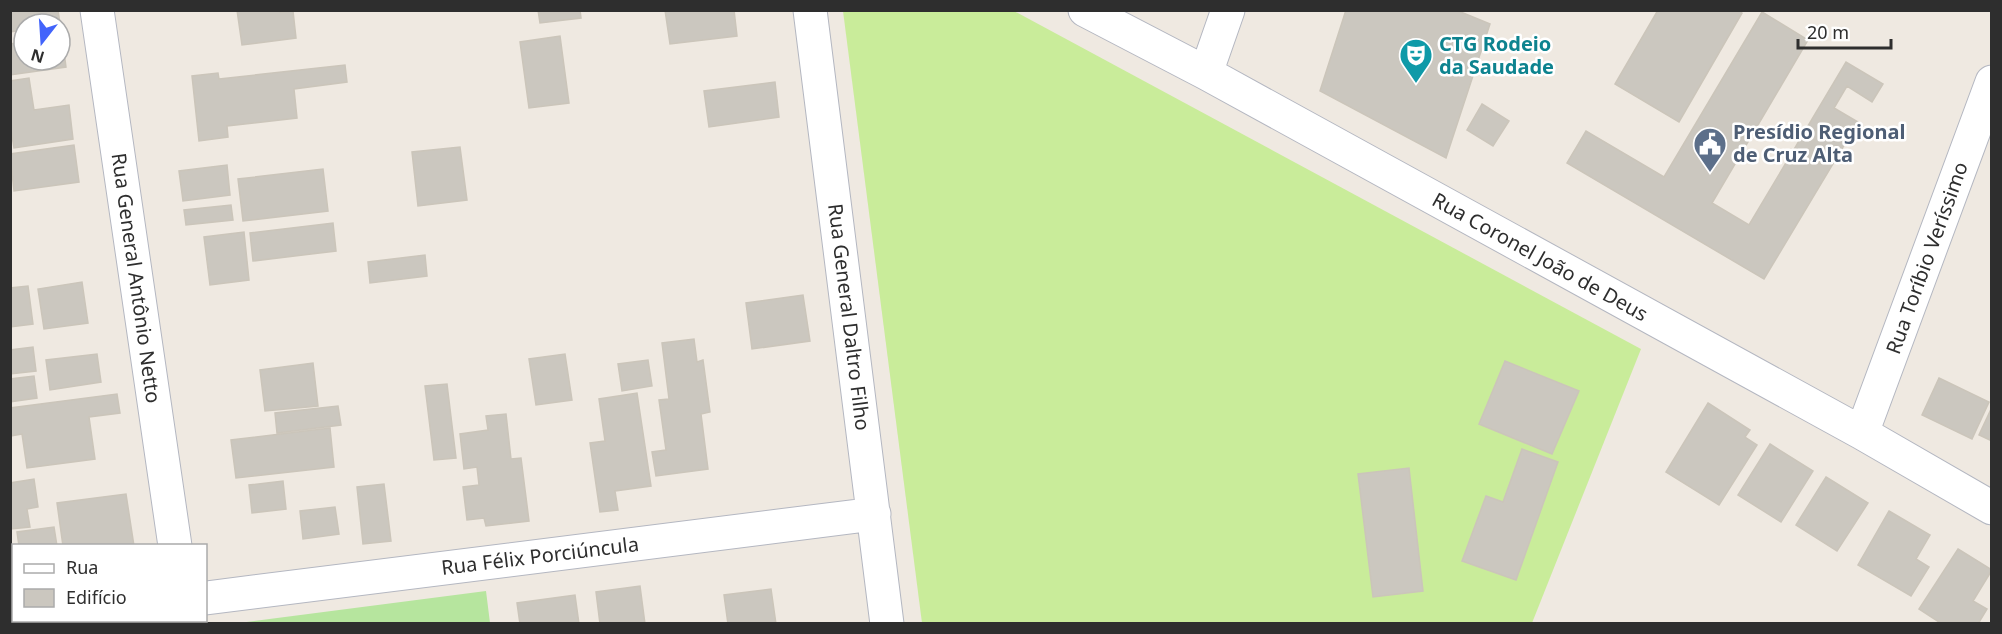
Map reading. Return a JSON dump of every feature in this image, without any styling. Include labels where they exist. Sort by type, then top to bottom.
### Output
[{"type":"street","name":"Rua General Antônio Netto","points":[[98,10],[175,544]]},
{"type":"street","name":"Rua General Daltro Filho","points":[[810,10],[887,624]]},
{"type":"street","name":"Rua Coronel João de Deus","points":[[1085,10],[1206,73],[1992,508]]},
{"type":"street","points":[[1206,73],[1228,10]]},
{"type":"street","name":"Rua Toríbio Veríssimo","points":[[1862,434],[1992,82]]},
{"type":"street","name":"Rua Félix Porciúncula","points":[[207,598],[874,514]]},
{"type":"green space","points":[[843,11],[1014,11],[1641,349],[1532,623],[922,623]]},
{"type":"green space","points":[[486,591],[490,623],[239,623]]},
{"type":"building","points":[[10,10],[58,10],[58,12],[12,12],[12,32],[10,32]]},
{"type":"building","points":[[237,10],[293,11],[296,38],[242,45]]},
{"type":"building","points":[[538,10],[580,10],[581,18],[540,23]]},
{"type":"building","points":[[665,10],[734,10],[737,36],[670,44]]},
{"type":"building","points":[[1346,10],[1456,10],[1490,24],[1446,158],[1320,91]]},
{"type":"building","points":[[1658,10],[1739,10],[1742,13],[1679,122],[1615,84]]},
{"type":"building","points":[[1762,12],[1808,40],[1712,203],[1749,225],[1846,62],[1883,84],[1872,102],[1847,86],[1834,108],[1858,122],[1764,279],[1567,163],[1586,131],[1664,177]]},
{"type":"building","points":[[560,36],[569,103],[529,108],[520,42]]},
{"type":"building","points":[[10,44],[12,44],[12,72],[31,72],[10,75]]},
{"type":"building","points":[[345,65],[347,82],[294,89],[297,118],[227,126],[228,137],[199,141],[192,76],[218,73],[219,79]]},
{"type":"building","points":[[29,78],[34,110],[69,105],[73,139],[14,148],[10,124],[10,81]]},
{"type":"building","points":[[775,82],[779,117],[709,127],[704,91]]},
{"type":"building","points":[[1482,104],[1509,121],[1493,146],[1467,130]]},
{"type":"building","points":[[74,145],[79,182],[14,191],[10,154]]},
{"type":"building","points":[[460,147],[467,200],[418,206],[412,152]]},
{"type":"building","points":[[227,165],[230,195],[183,201],[179,171]]},
{"type":"building","points":[[323,169],[328,211],[243,221],[238,179]]},
{"type":"building","points":[[231,205],[233,220],[186,225],[184,210]]},
{"type":"building","points":[[333,223],[336,251],[253,261],[250,233]]},
{"type":"building","points":[[244,232],[249,280],[210,285],[204,237]]},
{"type":"building","points":[[425,255],[427,276],[370,283],[368,262]]},
{"type":"building","points":[[82,282],[88,323],[44,329],[38,289]]},
{"type":"building","points":[[28,286],[33,324],[10,327],[10,288]]},
{"type":"building","points":[[803,295],[810,341],[752,349],[746,303]]},
{"type":"building","points":[[694,339],[697,362],[703,360],[710,412],[701,414],[708,469],[656,476],[652,452],[666,450],[659,400],[669,399],[662,343]]},
{"type":"building","points":[[33,347],[36,371],[10,374],[10,350]]},
{"type":"building","points":[[97,354],[101,382],[50,390],[46,360]]},
{"type":"building","points":[[565,354],[572,400],[536,405],[529,359]]},
{"type":"building","points":[[648,360],[652,386],[622,391],[618,364]]},
{"type":"building","points":[[1505,361],[1579,391],[1552,454],[1479,424]]},
{"type":"building","points":[[313,363],[318,406],[265,411],[260,370]]},
{"type":"building","points":[[34,376],[37,398],[10,402],[10,379]]},
{"type":"building","points":[[1939,378],[1989,402],[1972,439],[1922,415]]},
{"type":"building","points":[[447,384],[456,458],[434,460],[425,386]]},
{"type":"building","points":[[637,393],[651,486],[615,491],[618,510],[600,512],[590,443],[605,441],[599,399]]},
{"type":"building","points":[[117,394],[120,413],[89,417],[95,459],[27,468],[22,434],[10,436],[10,408]]},
{"type":"building","points":[[1708,403],[1750,430],[1745,437],[1757,445],[1719,505],[1666,472]]},
{"type":"building","points":[[338,406],[341,425],[277,433],[275,413]]},
{"type":"building","points":[[1992,407],[1992,441],[1979,435]]},
{"type":"building","points":[[506,414],[511,459],[521,458],[529,521],[486,526],[484,518],[467,520],[463,487],[479,485],[477,467],[464,469],[460,434],[488,430],[486,416]]},
{"type":"building","points":[[330,428],[334,467],[236,478],[231,440]]},
{"type":"building","points":[[1770,444],[1813,471],[1781,522],[1738,495]]},
{"type":"building","points":[[1522,449],[1558,462],[1516,580],[1462,561],[1486,496],[1503,502]]},
{"type":"building","points":[[1409,468],[1423,591],[1373,597],[1358,474]]},
{"type":"building","points":[[1826,477],[1868,503],[1837,551],[1796,525]]},
{"type":"building","points":[[34,479],[38,507],[27,509],[30,527],[11,529],[10,483]]},
{"type":"building","points":[[283,481],[286,509],[252,513],[249,485]]},
{"type":"building","points":[[384,484],[391,541],[363,544],[357,487]]},
{"type":"building","points":[[126,494],[134,544],[63,544],[57,503]]},
{"type":"building","points":[[335,507],[339,534],[303,539],[300,511]]},
{"type":"building","points":[[1889,511],[1930,535],[1916,559],[1929,567],[1911,596],[1858,565]]},
{"type":"building","points":[[54,527],[57,544],[19,544],[17,532]]},
{"type":"building","points":[[1958,549],[1992,570],[1973,601],[1987,609],[1978,624],[1942,624],[1919,609]]},
{"type":"building","points":[[640,586],[645,624],[600,624],[596,592]]},
{"type":"building","points":[[771,589],[776,624],[728,624],[724,595]]},
{"type":"building","points":[[575,595],[579,624],[520,624],[517,603]]},
{"type":"place","name":"CTG Rodeio da Saudade","points":[[1416,84]]},
{"type":"place","name":"Presídio Regional de Cruz Alta","points":[[1710,173]]}]
